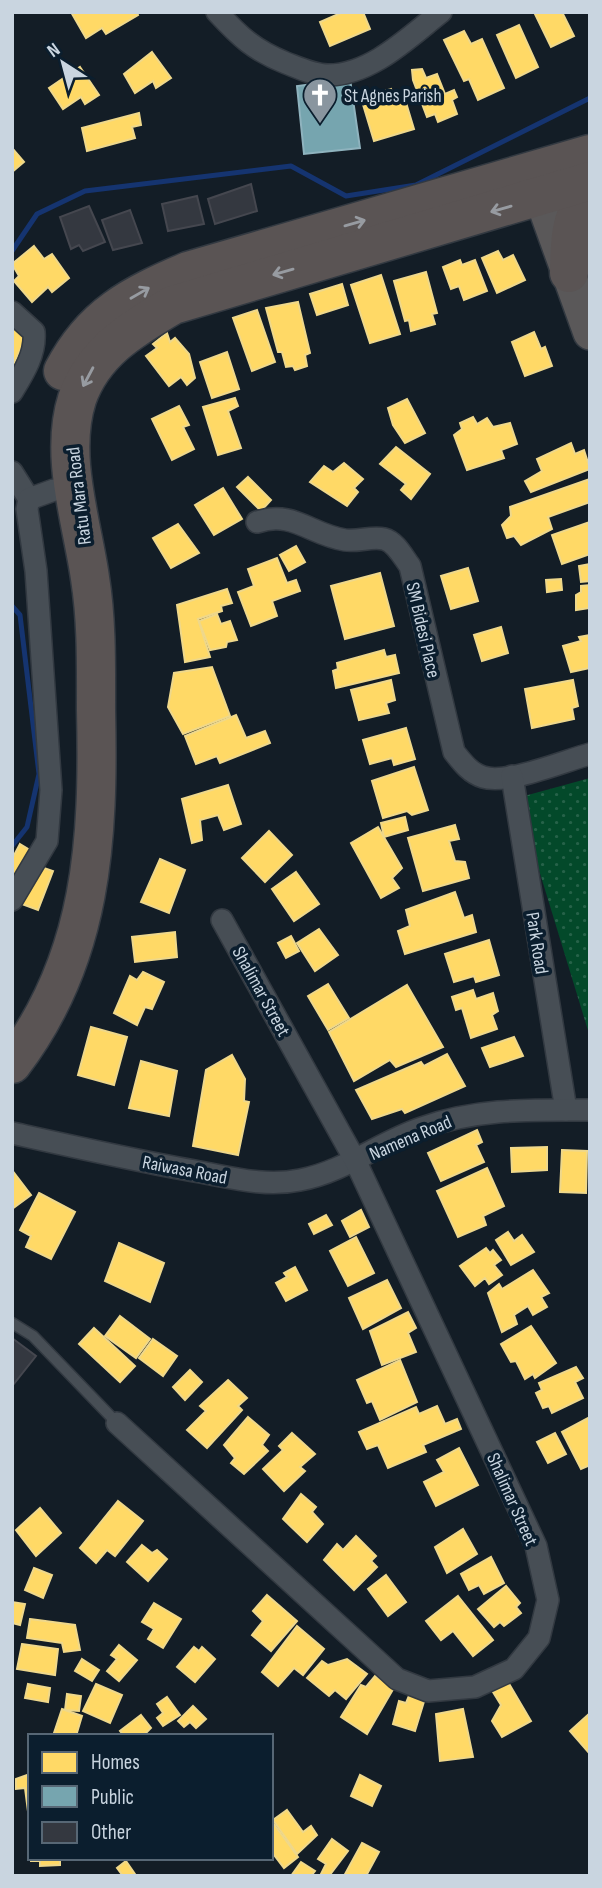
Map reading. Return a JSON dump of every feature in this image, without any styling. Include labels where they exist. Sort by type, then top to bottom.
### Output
[{"type":"highway","name":"Ratu Mara Road","points":[[12,1064],[34,1035],[60,988],[87,897],[96,799],[98,650],[71,462],[71,439],[77,400],[94,366],[101,355],[124,335],[173,305],[537,184],[590,154]]},
{"type":"highway","name":"Ratu Mara Road","points":[[12,1022],[36,981],[60,914],[72,839],[77,728],[75,646],[42,494],[53,394],[74,349],[99,319],[148,288],[188,271],[537,184],[590,181]]},
{"type":"highway","points":[[569,273],[577,211],[590,196]]},
{"type":"main road","points":[[537,184],[590,334]]},
{"type":"street","points":[[217,12],[246,44],[307,71],[328,75],[353,70],[392,51],[441,12]]},
{"type":"street","points":[[12,312],[34,332],[35,342],[26,369],[12,392]]},
{"type":"street","points":[[12,472],[42,494],[27,509],[36,571],[51,790],[47,841],[12,900]]},
{"type":"street","name":"SM Bidesi Place","points":[[257,522],[272,517],[288,518],[329,537],[349,541],[384,539],[397,547],[410,566],[454,752],[466,767],[484,778],[512,776],[590,754]]},
{"type":"street","name":"Park Road","points":[[512,776],[566,1110]]},
{"type":"street","name":"Shalimar Street","points":[[117,1423],[397,1679],[428,1691],[475,1687],[514,1670],[539,1638],[548,1600],[536,1546],[355,1160],[222,920]]},
{"type":"street","name":"Namena Road","points":[[355,1160],[420,1128],[467,1114],[507,1109],[590,1110]]},
{"type":"street","name":"Raiwasa Road","points":[[12,1133],[150,1163],[263,1182],[301,1180],[355,1160]]},
{"type":"lane","points":[[12,1323],[33,1336],[117,1423]]},
{"type":"green space","points":[[590,778],[590,1037],[517,798]]},
{"type":"building: Homes","points":[[71,12],[137,12],[138,15],[106,34],[102,28],[86,38]]},
{"type":"building: Homes","points":[[343,12],[363,12],[370,29],[330,46],[320,22]]},
{"type":"building: Homes","points":[[534,12],[562,12],[574,36],[551,47]]},
{"type":"building: Homes","points":[[519,25],[538,67],[516,78],[497,35]]},
{"type":"building: Homes","points":[[464,31],[471,44],[482,39],[504,88],[478,100],[469,79],[464,81],[444,40]]},
{"type":"building: Homes","points":[[152,52],[171,78],[156,88],[153,81],[135,93],[124,74]]},
{"type":"building: Homes","points":[[80,67],[99,95],[85,104],[81,97],[63,109],[49,88]]},
{"type":"building: Homes","points":[[422,69],[426,78],[437,74],[445,94],[454,90],[457,97],[452,100],[457,114],[438,122],[435,114],[427,117],[413,80],[412,70]]},
{"type":"building: Homes","points":[[391,89],[394,99],[404,96],[414,129],[374,141],[361,98]]},
{"type":"building: Homes","points":[[139,113],[141,125],[132,127],[135,138],[87,151],[82,128]]},
{"type":"building: Homes","points":[[12,148],[24,162],[12,172]]},
{"type":"building: Homes","points":[[34,246],[44,259],[52,254],[69,278],[52,292],[48,287],[32,302],[14,281],[19,276],[12,264]]},
{"type":"building: Homes","points":[[498,251],[503,260],[513,255],[525,280],[497,293],[482,258]]},
{"type":"building: Homes","points":[[460,260],[462,265],[475,260],[487,291],[464,300],[459,286],[451,289],[443,267]]},
{"type":"building: Homes","points":[[426,272],[437,313],[432,314],[435,324],[411,331],[409,320],[405,321],[394,281]]},
{"type":"building: Homes","points":[[381,275],[400,334],[370,343],[351,285]]},
{"type":"building: Homes","points":[[342,284],[348,305],[317,315],[310,294]]},
{"type":"building: Homes","points":[[298,302],[310,353],[305,355],[307,366],[295,370],[293,366],[286,367],[282,352],[278,352],[266,308]]},
{"type":"building: Homes","points":[[257,310],[275,362],[252,371],[233,318]]},
{"type":"building: Homes","points":[[12,326],[28,334],[12,367]]},
{"type":"building: Homes","points":[[534,332],[541,349],[545,347],[552,366],[525,376],[512,342]]},
{"type":"building: Homes","points":[[167,333],[170,342],[175,338],[189,354],[195,378],[187,385],[181,377],[169,386],[146,356],[157,348],[153,344]]},
{"type":"building: Homes","points":[[227,352],[239,389],[212,398],[200,362]]},
{"type":"building: Homes","points":[[235,398],[238,406],[228,411],[241,448],[218,455],[203,407]]},
{"type":"building: Homes","points":[[407,399],[425,433],[405,443],[393,425],[388,408]]},
{"type":"building: Homes","points":[[179,406],[189,425],[183,427],[194,449],[172,460],[152,419]]},
{"type":"building: Homes","points":[[473,417],[477,424],[487,418],[493,427],[510,423],[517,444],[501,450],[504,458],[467,470],[454,435],[462,429],[460,423]]},
{"type":"building: Homes","points":[[571,443],[575,454],[584,450],[590,469],[531,492],[525,481],[542,471],[537,459]]},
{"type":"building: Homes","points":[[396,447],[430,474],[411,499],[401,490],[406,484],[380,464]]},
{"type":"building: Homes","points":[[344,463],[363,479],[354,488],[358,492],[347,506],[310,482],[324,466],[333,472]]},
{"type":"building: Homes","points":[[248,477],[271,500],[261,511],[237,487]]},
{"type":"building: Homes","points":[[590,479],[590,502],[548,517],[552,529],[521,545],[514,536],[507,538],[502,525],[511,516],[510,507]]},
{"type":"building: Homes","points":[[223,488],[242,519],[214,535],[195,505]]},
{"type":"building: Homes","points":[[590,522],[590,554],[562,564],[552,535]]},
{"type":"building: Homes","points":[[178,524],[199,553],[171,568],[153,538]]},
{"type":"building: Homes","points":[[296,546],[305,562],[289,571],[280,555]]},
{"type":"building: Homes","points":[[277,558],[287,583],[296,580],[300,591],[272,601],[277,616],[251,626],[238,592],[254,586],[248,569]]},
{"type":"building: Homes","points":[[590,564],[590,581],[581,582],[579,566]]},
{"type":"building: Homes","points":[[468,568],[478,601],[451,609],[441,576]]},
{"type":"building: Homes","points":[[380,573],[394,626],[345,639],[331,586]]},
{"type":"building: Homes","points":[[561,579],[562,590],[547,592],[546,580]]},
{"type":"building: Homes","points":[[590,585],[590,608],[576,610],[576,595],[581,592],[581,586]]},
{"type":"building: Homes","points":[[227,589],[232,603],[221,606],[222,611],[198,619],[210,657],[185,662],[177,605]]},
{"type":"building: Homes","points":[[217,614],[221,624],[230,621],[237,640],[227,642],[226,647],[210,650],[199,621]]},
{"type":"building: Homes","points":[[501,627],[508,653],[482,661],[474,635]]},
{"type":"building: Homes","points":[[590,635],[590,668],[571,672],[563,646],[581,641],[579,637]]},
{"type":"building: Homes","points":[[384,650],[386,657],[395,655],[399,673],[336,688],[333,671],[338,669],[337,663]]},
{"type":"building: Homes","points":[[212,667],[230,716],[183,734],[168,707],[174,673]]},
{"type":"building: Homes","points":[[391,680],[395,700],[386,703],[389,713],[359,720],[351,690]]},
{"type":"building: Homes","points":[[573,680],[578,706],[572,708],[574,719],[532,728],[525,689]]},
{"type":"building: Homes","points":[[236,715],[246,738],[265,731],[270,743],[220,763],[217,756],[196,764],[185,736]]},
{"type":"building: Homes","points":[[406,728],[415,759],[394,765],[392,758],[370,764],[363,740]]},
{"type":"building: Homes","points":[[414,767],[428,810],[412,815],[407,811],[383,818],[372,781]]},
{"type":"building: Homes","points":[[228,785],[241,824],[224,830],[218,815],[200,820],[202,840],[192,843],[182,799]]},
{"type":"building: Homes","points":[[405,817],[408,830],[384,837],[381,823]]},
{"type":"building: Homes","points":[[455,825],[459,839],[449,841],[455,861],[465,862],[469,878],[423,891],[408,838]]},
{"type":"building: Homes","points":[[378,827],[402,868],[392,878],[399,888],[381,898],[351,843]]},
{"type":"building: Homes","points":[[269,831],[292,855],[265,882],[242,858]]},
{"type":"building: Homes","points":[[20,844],[35,853],[20,879],[12,875],[12,859]]},
{"type":"building: Homes","points":[[160,859],[185,870],[169,913],[141,902]]},
{"type":"building: Homes","points":[[38,866],[53,871],[38,910],[19,903]]},
{"type":"building: Homes","points":[[296,872],[319,904],[294,921],[272,889]]},
{"type":"building: Homes","points":[[455,892],[464,918],[472,915],[476,932],[405,954],[398,931],[410,926],[406,910]]},
{"type":"building: Homes","points":[[319,929],[338,955],[315,971],[297,943]]},
{"type":"building: Homes","points":[[175,932],[177,957],[135,962],[132,937]]},
{"type":"building: Homes","points":[[291,936],[299,951],[286,958],[278,943]]},
{"type":"building: Homes","points":[[489,940],[499,975],[476,982],[474,976],[454,982],[445,954]]},
{"type":"building: Homes","points":[[143,972],[164,982],[152,1009],[145,1007],[137,1025],[114,1013],[130,976],[137,980]]},
{"type":"building: Homes","points":[[328,984],[349,1018],[328,1030],[308,996]]},
{"type":"building: Homes","points":[[407,985],[443,1047],[396,1067],[390,1060],[354,1081],[329,1032]]},
{"type":"building: Homes","points":[[473,990],[476,999],[493,993],[498,1011],[492,1015],[497,1029],[471,1038],[462,1008],[456,1010],[452,997]]},
{"type":"building: Homes","points":[[91,1027],[127,1037],[114,1085],[78,1075]]},
{"type":"building: Homes","points":[[514,1037],[523,1056],[490,1067],[482,1048]]},
{"type":"building: Homes","points":[[447,1054],[465,1086],[405,1113],[402,1109],[372,1119],[356,1090],[421,1062],[424,1066]]},
{"type":"building: Homes","points":[[232,1055],[245,1079],[244,1101],[249,1102],[238,1155],[193,1146],[206,1070]]},
{"type":"building: Homes","points":[[141,1061],[177,1071],[169,1116],[129,1108]]},
{"type":"building: Homes","points":[[477,1130],[482,1142],[476,1145],[484,1162],[441,1181],[428,1153]]},
{"type":"building: Homes","points":[[547,1147],[547,1170],[512,1172],[511,1148]]},
{"type":"building: Homes","points":[[562,1150],[587,1151],[586,1193],[560,1192]]},
{"type":"building: Homes","points":[[487,1168],[504,1206],[483,1216],[486,1225],[458,1237],[437,1191]]},
{"type":"building: Homes","points":[[12,1170],[31,1195],[12,1209]]},
{"type":"building: Homes","points":[[39,1193],[75,1212],[51,1259],[26,1247],[31,1236],[20,1230]]},
{"type":"building: Homes","points":[[361,1210],[369,1227],[350,1237],[342,1221]]},
{"type":"building: Homes","points":[[326,1215],[332,1225],[314,1234],[309,1224]]},
{"type":"building: Homes","points":[[508,1232],[514,1241],[522,1235],[534,1252],[511,1265],[496,1240]]},
{"type":"building: Homes","points":[[356,1237],[374,1273],[348,1286],[330,1251]]},
{"type":"building: Homes","points":[[119,1243],[164,1263],[150,1302],[105,1281]]},
{"type":"building: Homes","points":[[486,1248],[490,1253],[493,1250],[501,1260],[494,1265],[502,1275],[489,1284],[485,1278],[475,1286],[460,1266]]},
{"type":"building: Homes","points":[[295,1267],[307,1290],[286,1301],[276,1283],[287,1277],[284,1273]]},
{"type":"building: Homes","points":[[533,1270],[549,1293],[541,1297],[547,1307],[533,1315],[528,1306],[514,1315],[517,1324],[502,1332],[488,1293],[499,1284],[502,1289]]},
{"type":"building: Homes","points":[[387,1280],[401,1308],[363,1329],[349,1298]]},
{"type":"building: Homes","points":[[408,1312],[416,1328],[408,1333],[416,1352],[382,1365],[370,1331]]},
{"type":"building: Homes","points":[[120,1316],[150,1339],[136,1358],[105,1336]]},
{"type":"building: Homes","points":[[531,1326],[556,1363],[535,1378],[533,1374],[525,1379],[516,1361],[511,1362],[501,1344]]},
{"type":"building: Homes","points":[[94,1328],[135,1366],[120,1382],[79,1344]]},
{"type":"building: Homes","points":[[153,1339],[177,1356],[163,1376],[139,1358]]},
{"type":"building: Homes","points":[[400,1360],[417,1402],[380,1420],[372,1401],[367,1403],[357,1380]]},
{"type":"building: Homes","points":[[576,1367],[583,1378],[575,1382],[583,1398],[552,1413],[549,1406],[543,1408],[536,1393],[542,1390],[539,1383]]},
{"type":"building: Homes","points":[[190,1370],[202,1382],[185,1400],[173,1387]]},
{"type":"building: Homes","points":[[228,1380],[247,1398],[238,1406],[242,1410],[207,1448],[187,1430],[206,1411],[200,1406]]},
{"type":"building: Homes","points":[[437,1406],[445,1424],[457,1419],[461,1429],[423,1445],[426,1452],[388,1468],[378,1445],[367,1449],[359,1432],[416,1407],[419,1414]]},
{"type":"building: Homes","points":[[248,1417],[269,1435],[262,1445],[268,1451],[244,1474],[231,1463],[235,1458],[224,1445]]},
{"type":"building: Homes","points":[[590,1417],[590,1465],[581,1469],[562,1432]]},
{"type":"building: Homes","points":[[292,1433],[315,1454],[300,1467],[305,1471],[284,1491],[263,1469],[283,1450],[279,1446]]},
{"type":"building: Homes","points":[[555,1433],[566,1454],[548,1463],[537,1442]]},
{"type":"building: Homes","points":[[459,1448],[478,1485],[436,1506],[424,1482],[444,1472],[437,1460]]},
{"type":"building: Homes","points":[[301,1494],[316,1507],[312,1512],[323,1524],[307,1542],[283,1519]]},
{"type":"building: Homes","points":[[118,1501],[143,1521],[115,1556],[107,1550],[96,1563],[80,1548]]},
{"type":"building: Homes","points":[[40,1508],[61,1533],[36,1556],[16,1530]]},
{"type":"building: Homes","points":[[463,1529],[477,1554],[447,1573],[435,1547]]},
{"type":"building: Homes","points":[[356,1536],[376,1556],[371,1561],[377,1567],[354,1590],[324,1560],[337,1544],[343,1550]]},
{"type":"building: Homes","points":[[142,1545],[152,1553],[157,1550],[167,1559],[148,1581],[127,1562]]},
{"type":"building: Homes","points":[[491,1557],[504,1583],[484,1594],[479,1585],[469,1590],[461,1574]]},
{"type":"building: Homes","points":[[34,1568],[52,1575],[43,1598],[25,1590]]},
{"type":"building: Homes","points":[[386,1575],[406,1602],[388,1616],[368,1589]]},
{"type":"building: Homes","points":[[506,1586],[520,1603],[516,1607],[521,1613],[504,1626],[500,1622],[494,1627],[478,1609]]},
{"type":"building: Homes","points":[[267,1595],[297,1621],[271,1651],[252,1635],[263,1621],[253,1611]]},
{"type":"building: Homes","points":[[458,1596],[493,1640],[473,1656],[453,1631],[441,1640],[426,1621]]},
{"type":"building: Homes","points":[[12,1602],[25,1604],[20,1625],[12,1623]]},
{"type":"building: Homes","points":[[154,1603],[181,1619],[163,1648],[148,1639],[154,1629],[142,1622]]},
{"type":"building: Homes","points":[[30,1619],[75,1625],[80,1650],[64,1652],[62,1643],[27,1638]]},
{"type":"building: Homes","points":[[297,1626],[324,1649],[303,1675],[294,1668],[278,1686],[262,1672]]},
{"type":"building: Homes","points":[[22,1644],[58,1649],[55,1675],[17,1669]]},
{"type":"building: Homes","points":[[119,1645],[137,1660],[119,1681],[107,1671],[117,1659],[111,1655]]},
{"type":"building: Homes","points":[[194,1647],[199,1651],[202,1647],[215,1659],[195,1682],[177,1667]]},
{"type":"building: Homes","points":[[82,1659],[99,1670],[92,1681],[75,1671]]},
{"type":"building: Homes","points":[[347,1659],[367,1674],[346,1699],[335,1690],[329,1696],[307,1678],[322,1661],[328,1665]]},
{"type":"building: Homes","points":[[375,1676],[395,1686],[367,1734],[341,1717],[361,1685],[366,1687]]},
{"type":"building: Homes","points":[[508,1682],[531,1721],[502,1737],[492,1721],[501,1705],[493,1692]]},
{"type":"building: Homes","points":[[28,1684],[50,1688],[48,1702],[25,1698]]},
{"type":"building: Homes","points":[[96,1684],[122,1695],[110,1723],[83,1711]]},
{"type":"building: Homes","points":[[411,1691],[426,1695],[415,1731],[393,1724],[399,1701],[406,1703]]},
{"type":"building: Homes","points":[[67,1694],[81,1696],[79,1711],[65,1710]]},
{"type":"building: Homes","points":[[167,1697],[180,1715],[163,1726],[157,1718],[163,1713],[157,1704]]},
{"type":"building: Homes","points":[[193,1706],[206,1719],[196,1728],[190,1722],[184,1727],[178,1721]]},
{"type":"building: Homes","points":[[62,1709],[82,1716],[77,1734],[54,1734]]},
{"type":"building: Homes","points":[[463,1709],[473,1757],[440,1761],[436,1714]]},
{"type":"building: Homes","points":[[590,1713],[590,1754],[570,1731]]},
{"type":"building: Homes","points":[[141,1715],[151,1728],[145,1734],[122,1734],[120,1731]]},
{"type":"building: Homes","points":[[28,1775],[28,1811],[25,1788],[16,1789],[16,1779]]},
{"type":"building: Homes","points":[[360,1775],[381,1786],[372,1806],[351,1796]]},
{"type":"building: Homes","points":[[287,1810],[303,1832],[311,1826],[317,1835],[297,1854],[273,1820]]},
{"type":"building: Homes","points":[[273,1823],[298,1857],[284,1868],[273,1854]]},
{"type":"building: Homes","points":[[332,1839],[348,1851],[329,1876],[320,1876],[326,1864],[318,1859]]},
{"type":"building: Homes","points":[[362,1843],[379,1852],[366,1876],[344,1876]]},
{"type":"building: Homes","points":[[60,1860],[60,1865],[40,1866],[40,1861],[31,1861]]},
{"type":"building: Homes","points":[[126,1861],[134,1876],[123,1876],[117,1868]]},
{"type":"building: Homes","points":[[301,1862],[315,1871],[311,1876],[291,1876]]},
{"type":"building: Public","points":[[350,79],[360,148],[304,154],[297,86]]},
{"type":"building: Other","points":[[251,184],[257,211],[215,224],[208,199]]},
{"type":"building: Other","points":[[197,196],[204,224],[168,231],[162,204]]},
{"type":"building: Other","points":[[89,206],[105,242],[83,251],[79,245],[71,249],[60,217]]},
{"type":"building: Other","points":[[130,210],[142,243],[113,250],[102,220]]},
{"type":"building: Other","points":[[12,1338],[36,1356],[13,1385],[12,1384]]},
{"type":"waterway","points":[[12,251],[37,214],[85,191],[291,166],[346,196],[416,185],[590,98]]},
{"type":"waterway","points":[[12,606],[20,615],[39,774],[27,827],[12,846]]},
{"type":"place","name":"St Agnes Parish","points":[[320,125]]}]
